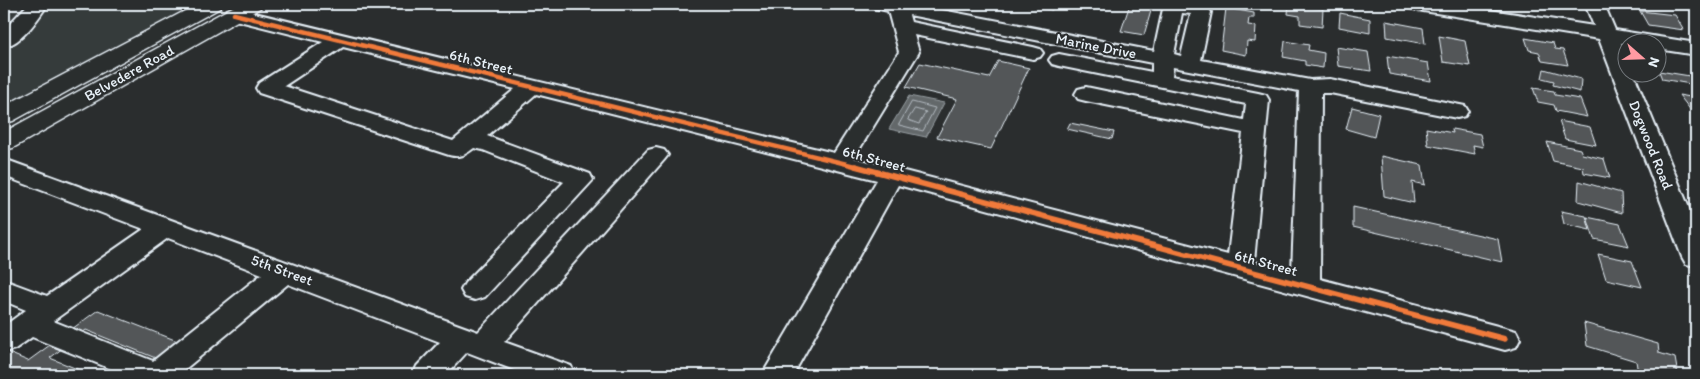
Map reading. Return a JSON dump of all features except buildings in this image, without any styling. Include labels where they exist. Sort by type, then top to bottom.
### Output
[{"type":"main road","name":"Belvedere Road","points":[[4,116],[234,7]]},
{"type":"main road","name":"Belvedere Road","points":[[4,142],[234,7]]},
{"type":"street","points":[[4,41],[22,24],[38,4]]},
{"type":"street","points":[[1417,4],[1618,36]]},
{"type":"street","name":"Dogwood Road","points":[[1595,4],[1696,257]]},
{"type":"street","name":"6th Street","points":[[234,7],[340,40],[840,162],[1505,339]]},
{"type":"street","name":"Marine Drive","points":[[894,12],[921,7],[1162,70],[1190,64],[1235,84],[1330,86],[1457,111]]},
{"type":"street","points":[[1162,70],[1173,9],[1176,7],[1191,8],[1201,12],[1190,64]]},
{"type":"street","points":[[1004,28],[1014,8]]},
{"type":"street","points":[[894,12],[1033,53]]},
{"type":"street","points":[[840,162],[909,52],[894,12]]},
{"type":"street","points":[[340,40],[266,88],[457,150],[531,87]]},
{"type":"street","points":[[1668,45],[1696,50]]},
{"type":"street","points":[[1059,60],[1162,70],[1235,84],[1258,100],[1240,269]]},
{"type":"street","points":[[1306,287],[1310,87]]},
{"type":"street","points":[[1086,94],[1255,129]]},
{"type":"street","points":[[470,139],[491,145],[620,194]]},
{"type":"street","points":[[428,375],[473,342],[620,194],[656,155]]},
{"type":"street","name":"5th Street","points":[[4,167],[560,375]]},
{"type":"street","points":[[777,375],[891,176]]},
{"type":"street","points":[[475,290],[581,180]]},
{"type":"street","points":[[4,341],[165,227]]},
{"type":"street","points":[[4,290],[66,339],[157,375],[285,271]]},
{"type":"shaded area","points":[[4,4],[198,4],[4,106]]},
{"type":"water","points":[[909,96],[944,103],[926,137],[889,129]]},
{"type":"cycle path","points":[[234,14],[840,162],[1505,339]]}]
